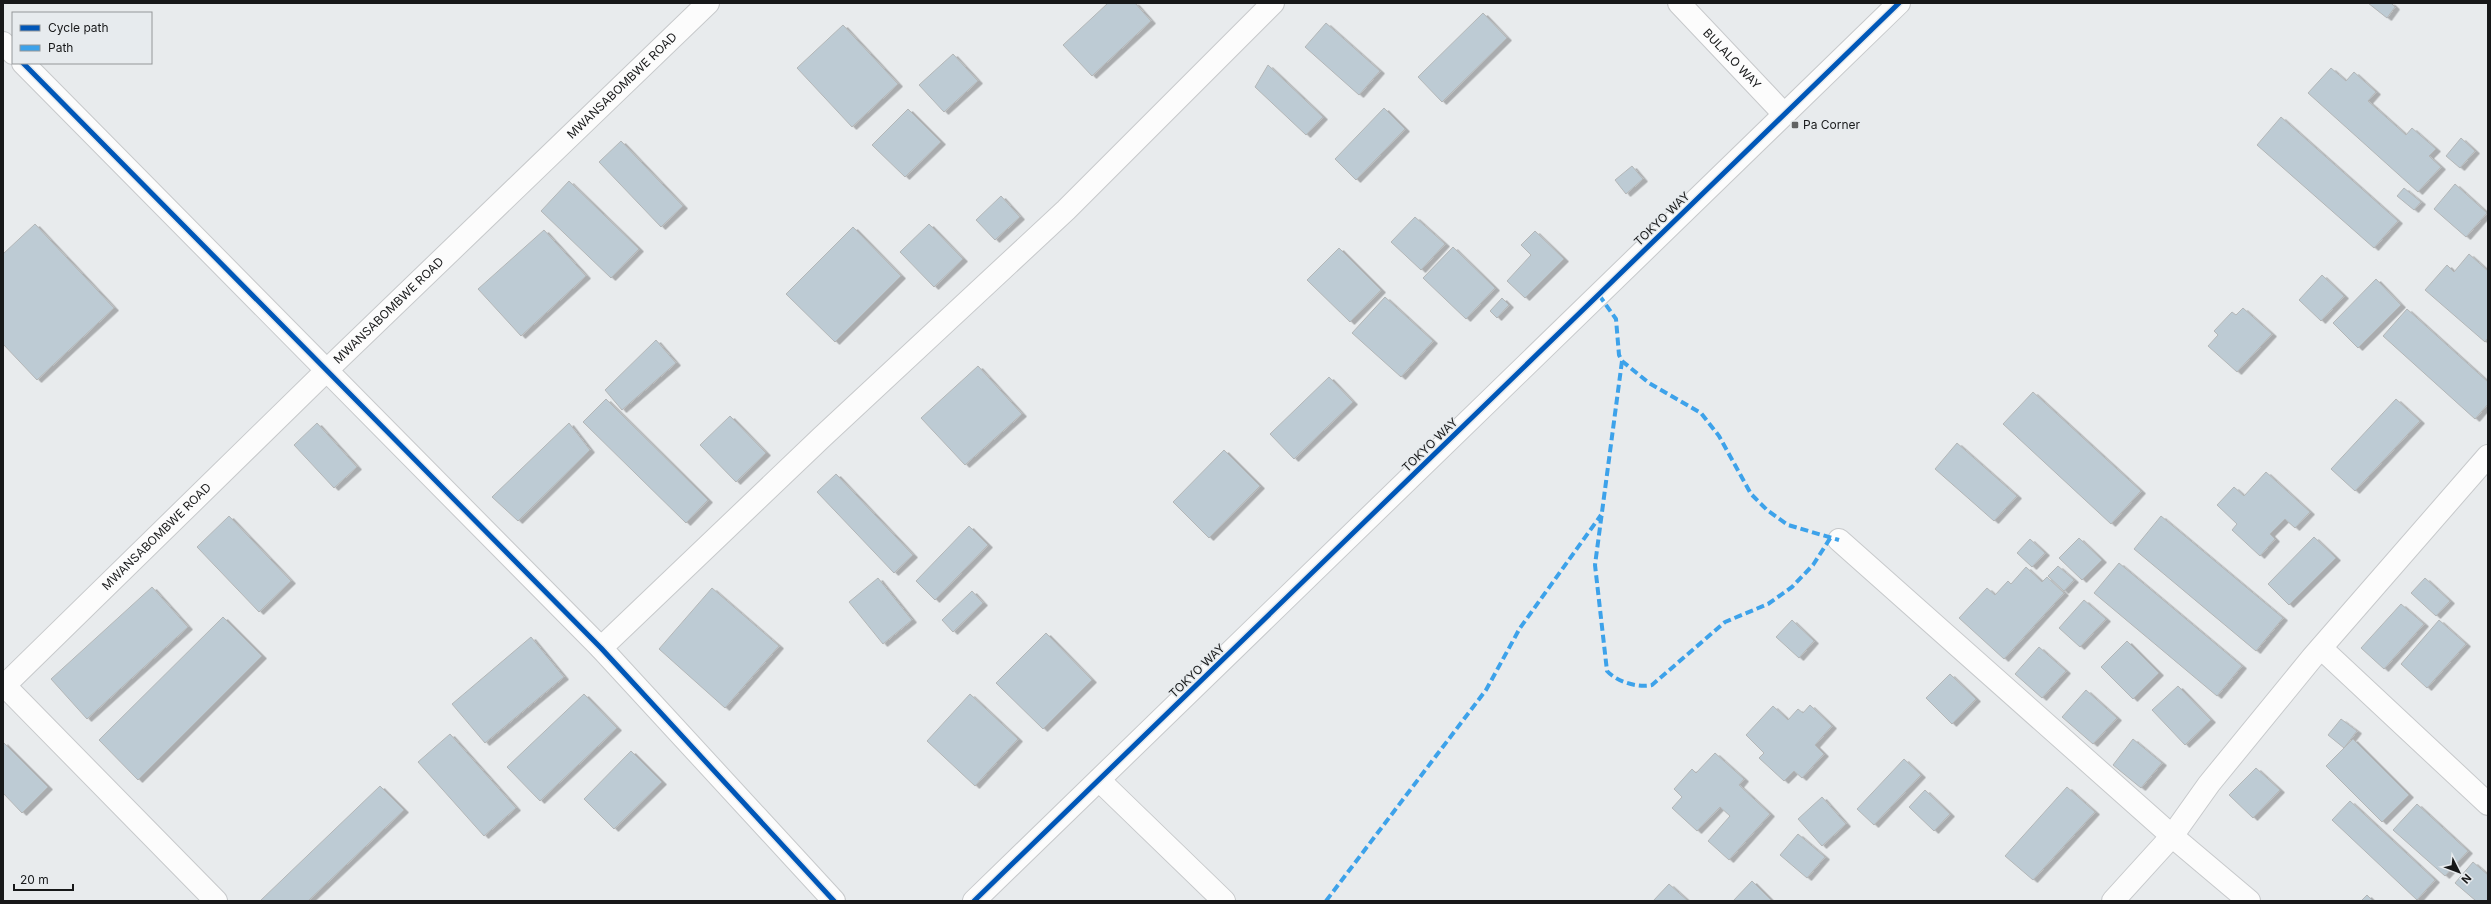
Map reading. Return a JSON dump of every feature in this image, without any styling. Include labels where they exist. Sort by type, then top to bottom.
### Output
[{"type":"street","name":"MWANSABOMBWE ROAD","points":[[4,685],[327,370],[708,3]]},
{"type":"street","points":[[601,648],[822,437],[1066,210],[1273,3]]},
{"type":"street","name":"BULALO WAY","points":[[1679,3],[1784,114]]},
{"type":"street","name":"TOKYO WAY","points":[[974,901],[1899,3]]},
{"type":"street","points":[[3,43],[12,52]]},
{"type":"street","points":[[24,64],[601,648],[834,901]]},
{"type":"street","points":[[2112,901],[2172,836],[2209,784],[2321,648],[2488,456]]},
{"type":"street","points":[[1839,540],[2172,836],[2249,901]]},
{"type":"street","points":[[2321,648],[2488,804]]},
{"type":"street","points":[[4,685],[216,901]]},
{"type":"street","points":[[1099,780],[1224,901]]},
{"type":"building","points":[[1108,3],[1135,3],[1151,21],[1092,76],[1063,45]]},
{"type":"building","points":[[2368,3],[2391,3],[2395,7],[2387,18]]},
{"type":"building","points":[[1483,13],[1507,38],[1442,102],[1418,77]]},
{"type":"building","points":[[1326,23],[1380,71],[1359,95],[1305,47]]},
{"type":"building","points":[[843,25],[898,84],[852,127],[797,68]]},
{"type":"building","points":[[953,54],[978,81],[944,112],[919,85]]},
{"type":"building","points":[[1268,65],[1323,117],[1306,135],[1255,87]]},
{"type":"building","points":[[2331,68],[2346,81],[2354,72],[2376,92],[2368,101],[2406,135],[2412,128],[2436,149],[2429,156],[2441,167],[2418,192],[2308,93]]},
{"type":"building","points":[[1384,108],[1405,129],[1356,180],[1335,159]]},
{"type":"building","points":[[908,109],[941,142],[905,177],[872,145]]},
{"type":"building","points":[[2281,117],[2398,221],[2374,248],[2257,145]]},
{"type":"building","points":[[2461,138],[2475,151],[2460,168],[2446,156]]},
{"type":"building","points":[[621,141],[683,206],[661,227],[599,162]]},
{"type":"building","points":[[1632,166],[1643,179],[1626,194],[1615,180]]},
{"type":"building","points":[[569,181],[639,249],[611,278],[541,211]]},
{"type":"building","points":[[2455,184],[2487,213],[2466,237],[2434,209]]},
{"type":"building","points":[[2404,188],[2421,202],[2414,210],[2397,196]]},
{"type":"building","points":[[1001,196],[1020,217],[995,240],[976,220]]},
{"type":"building","points":[[1415,217],[1445,244],[1421,270],[1391,242]]},
{"type":"building","points":[[35,224],[114,308],[37,380],[3,344],[3,254]]},
{"type":"building","points":[[929,224],[963,259],[934,287],[900,252]]},
{"type":"building","points":[[853,227],[901,276],[835,342],[786,294]]},
{"type":"building","points":[[544,230],[586,276],[521,336],[478,289]]},
{"type":"building","points":[[1535,231],[1564,259],[1525,298],[1507,281],[1531,255],[1521,245]]},
{"type":"building","points":[[1453,247],[1495,288],[1466,319],[1423,278]]},
{"type":"building","points":[[1339,248],[1381,290],[1350,322],[1307,280]]},
{"type":"building","points":[[2469,254],[2488,271],[2488,338],[2485,342],[2425,290],[2447,265],[2454,272]]},
{"type":"building","points":[[2322,275],[2344,296],[2321,321],[2299,300]]},
{"type":"building","points":[[2376,279],[2401,305],[2358,348],[2333,323]]},
{"type":"building","points":[[1385,297],[1433,341],[1401,377],[1352,333]]},
{"type":"building","points":[[1502,298],[1509,305],[1497,318],[1490,311]]},
{"type":"building","points":[[2243,308],[2272,334],[2237,372],[2208,346],[2218,335],[2214,331],[2232,312],[2236,315]]},
{"type":"building","points":[[2407,309],[2488,382],[2488,404],[2475,419],[2383,336]]},
{"type":"building","points":[[656,340],[676,363],[622,410],[605,390]]},
{"type":"building","points":[[978,366],[1022,414],[965,465],[921,418]]},
{"type":"building","points":[[1329,377],[1353,402],[1294,459],[1270,434]]},
{"type":"building","points":[[2033,392],[2141,491],[2111,524],[2003,424]]},
{"type":"building","points":[[606,399],[708,500],[686,523],[583,422]]},
{"type":"building","points":[[2396,399],[2420,421],[2355,491],[2331,469]]},
{"type":"building","points":[[730,416],[766,453],[736,482],[700,445]]},
{"type":"building","points":[[317,423],[357,467],[334,488],[294,445]]},
{"type":"building","points":[[569,423],[590,450],[518,521],[492,497]]},
{"type":"building","points":[[1957,443],[2017,496],[1994,521],[1935,469]]},
{"type":"building","points":[[1224,450],[1260,486],[1209,538],[1173,502]]},
{"type":"building","points":[[2266,472],[2310,512],[2295,528],[2285,519],[2270,534],[2275,539],[2260,556],[2232,530],[2237,524],[2217,505],[2234,487],[2244,496]]},
{"type":"building","points":[[836,474],[913,555],[894,573],[817,492]]},
{"type":"building","points":[[229,516],[291,581],[259,612],[197,547]]},
{"type":"building","points":[[2161,516],[2283,618],[2256,651],[2134,549]]},
{"type":"building","points":[[969,526],[988,545],[935,600],[916,581]]},
{"type":"building","points":[[2314,537],[2336,558],[2289,605],[2268,584]]},
{"type":"building","points":[[2079,538],[2102,560],[2082,580],[2059,558]]},
{"type":"building","points":[[2030,539],[2045,553],[2032,567],[2017,553]]},
{"type":"building","points":[[2119,563],[2242,666],[2217,696],[2094,593]]},
{"type":"building","points":[[2058,566],[2074,580],[2064,591],[2048,576]]},
{"type":"building","points":[[2026,567],[2042,582],[2047,577],[2064,593],[2004,659],[1959,618],[1987,588],[1995,595],[2008,581],[2011,584]]},
{"type":"building","points":[[878,578],[912,620],[883,644],[849,602]]},
{"type":"building","points":[[2425,578],[2450,601],[2436,616],[2411,593]]},
{"type":"building","points":[[152,587],[188,627],[87,719],[51,679]]},
{"type":"building","points":[[712,588],[779,646],[725,708],[659,649]]},
{"type":"building","points":[[972,591],[983,603],[953,632],[942,620]]},
{"type":"building","points":[[2084,600],[2106,619],[2080,647],[2059,628]]},
{"type":"building","points":[[2401,604],[2424,624],[2384,669],[2361,648]]},
{"type":"building","points":[[223,617],[262,656],[138,780],[99,740]]},
{"type":"building","points":[[1792,620],[1814,641],[1799,658],[1776,637]]},
{"type":"building","points":[[2439,620],[2466,644],[2427,688],[2401,664]]},
{"type":"building","points":[[1046,633],[1092,680],[1043,729],[996,683]]},
{"type":"building","points":[[531,637],[564,677],[485,743],[452,704]]},
{"type":"building","points":[[2127,641],[2159,673],[2133,699],[2101,667]]},
{"type":"building","points":[[2039,647],[2066,671],[2042,698],[2015,674]]},
{"type":"building","points":[[1950,674],[1976,699],[1952,724],[1926,698]]},
{"type":"building","points":[[2178,686],[2211,720],[2185,745],[2152,710]]},
{"type":"building","points":[[2086,690],[2117,718],[2093,744],[2062,717]]},
{"type":"building","points":[[584,694],[617,728],[540,801],[507,767]]},
{"type":"building","points":[[970,694],[1018,739],[975,786],[927,741]]},
{"type":"building","points":[[1810,705],[1832,726],[1815,745],[1824,754],[1802,778],[1794,771],[1784,781],[1759,758],[1764,753],[1746,735],[1773,706],[1788,720],[1798,709],[1803,713]]},
{"type":"building","points":[[2341,719],[2357,731],[2344,748],[2328,735]]},
{"type":"building","points":[[450,734],[516,808],[484,836],[418,762]]},
{"type":"building","points":[[2133,739],[2162,763],[2141,788],[2113,765]]},
{"type":"building","points":[[2353,739],[2409,795],[2382,822],[2326,766]]},
{"type":"building","points":[[3,742],[48,787],[22,813],[3,793]]},
{"type":"building","points":[[631,751],[662,782],[614,829],[584,799]]},
{"type":"building","points":[[1715,753],[1744,779],[1739,785],[1770,814],[1729,860],[1708,841],[1730,816],[1720,807],[1697,831],[1672,808],[1682,797],[1674,789],[1692,769],[1696,773]]},
{"type":"building","points":[[1904,759],[1921,775],[1874,825],[1857,809]]},
{"type":"building","points":[[2256,768],[2280,790],[2253,818],[2229,795]]},
{"type":"building","points":[[380,786],[404,810],[308,901],[260,901]]},
{"type":"building","points":[[2067,787],[2095,812],[2033,880],[2005,856]]},
{"type":"building","points":[[1925,790],[1950,814],[1934,831],[1909,807]]},
{"type":"building","points":[[1822,797],[1846,824],[1822,846],[1798,819]]},
{"type":"building","points":[[2350,801],[2435,880],[2417,900],[2332,820]]},
{"type":"building","points":[[2417,804],[2468,851],[2445,876],[2393,830]]},
{"type":"building","points":[[1798,834],[1825,857],[1807,878],[1780,855]]},
{"type":"building","points":[[2473,862],[2488,875],[2488,901],[2476,901],[2455,883]]},
{"type":"building","points":[[1752,881],[1772,901],[1733,901]]},
{"type":"building","points":[[1669,884],[1688,901],[1653,901]]},
{"type":"building","points":[[2367,895],[2373,901],[2361,901]]},
{"type":"marked path","points":[[1599,295],[1616,319],[1619,355],[1622,361],[1649,383],[1701,413],[1719,436],[1751,494],[1767,510],[1788,525],[1839,540]]},
{"type":"marked path","points":[[1622,361],[1595,565],[1607,671],[1611,675],[1634,685],[1652,685],[1725,622],[1768,604],[1792,587],[1813,565],[1831,537]]},
{"type":"marked path","points":[[1326,901],[1486,690],[1520,628],[1601,515]]},
{"type":"cycle path","points":[[974,901],[1899,3]]},
{"type":"cycle path","points":[[24,64],[601,648],[834,901]]},
{"type":"place","name":"Pa Corner","points":[[1795,125]]}]
